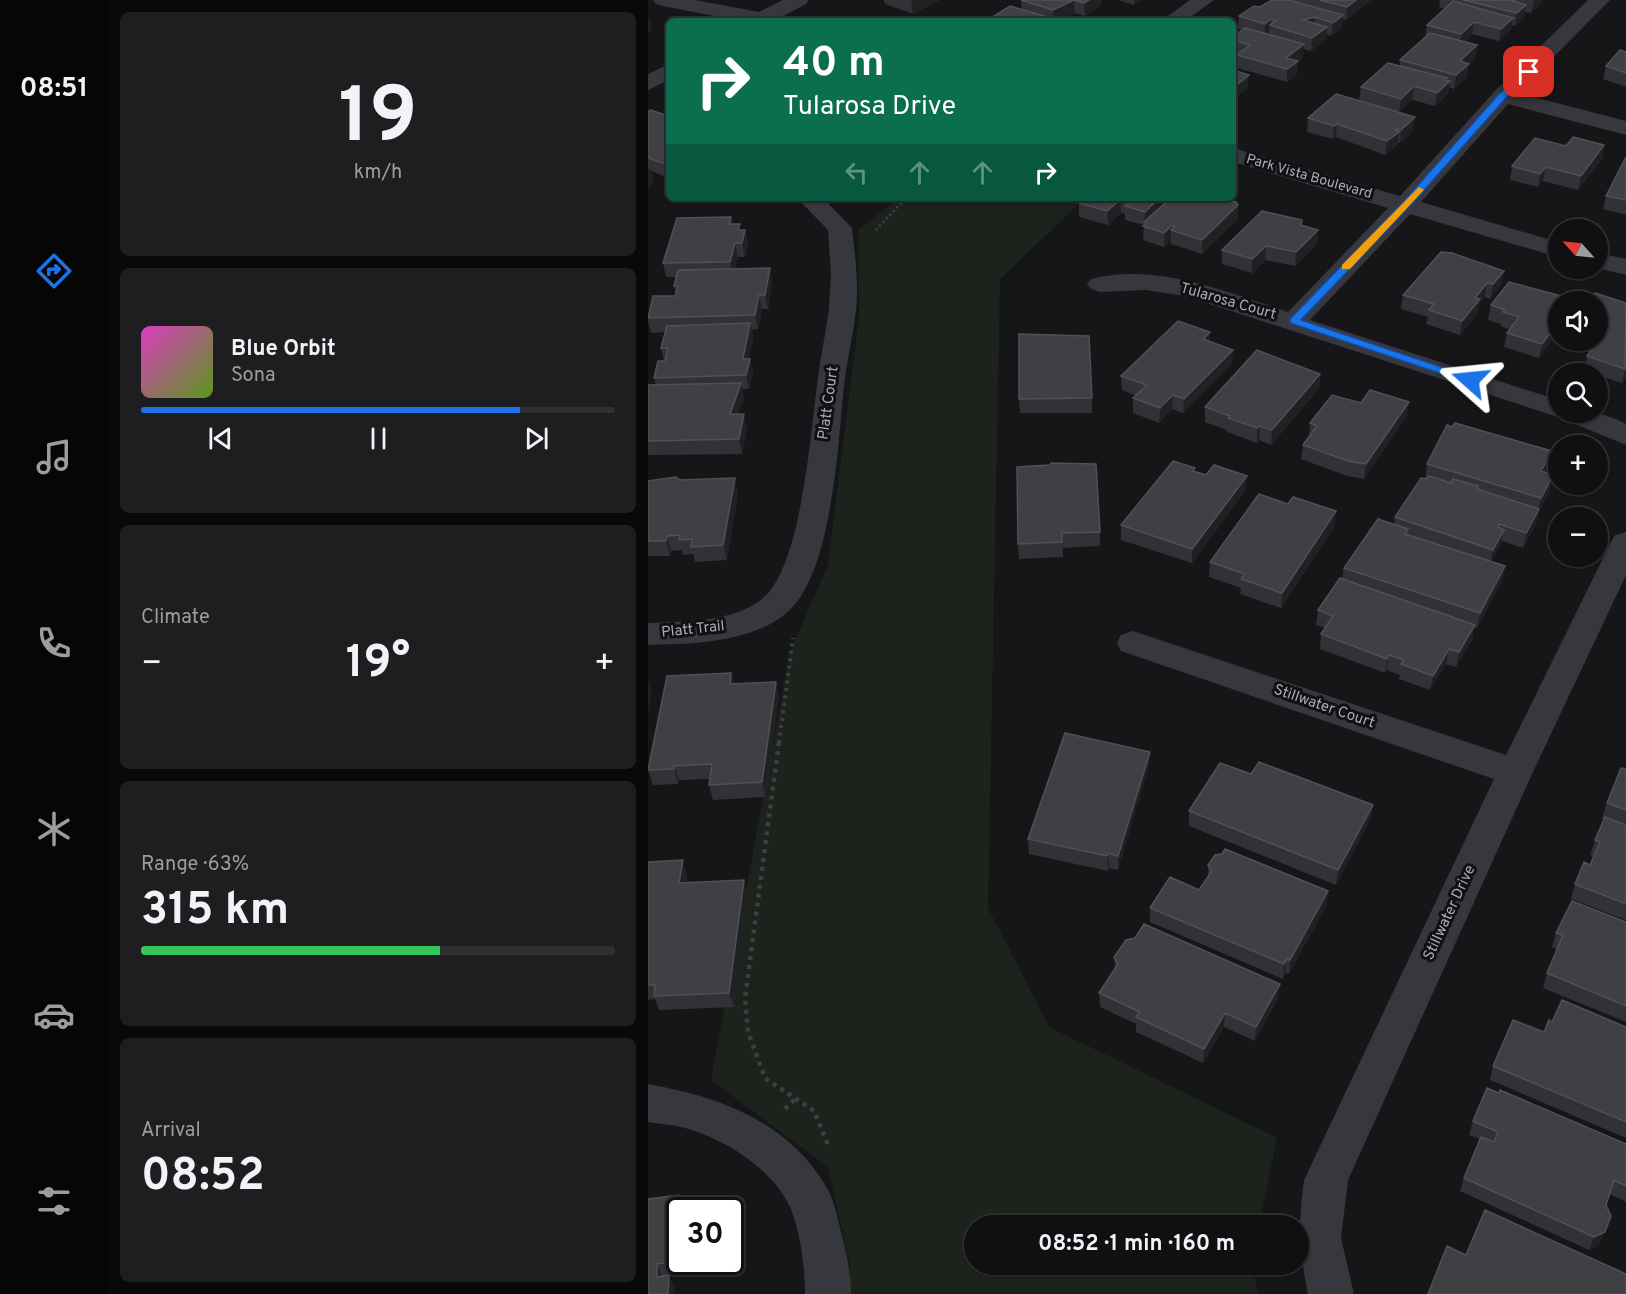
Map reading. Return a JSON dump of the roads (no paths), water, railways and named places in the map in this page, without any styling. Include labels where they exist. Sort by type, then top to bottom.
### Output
[{"type":"street","points":[[663,0],[754,18]]},
{"type":"street","points":[[733,0],[761,18]]},
{"type":"street","points":[[768,18],[799,0]]},
{"type":"street","points":[[1176,18],[1204,0]]},
{"type":"street","points":[[1294,321],[1406,204],[1503,96],[1600,0]]},
{"type":"street","points":[[648,83],[666,73]]},
{"type":"street","points":[[1503,96],[1626,128]]},
{"type":"street","name":"Park Vista Boulevard","points":[[1236,156],[1548,247]]},
{"type":"street","name":"Platt Court","points":[[782,618],[785,596],[799,570],[806,542],[821,458],[844,288],[840,228],[812,201]]},
{"type":"street","points":[[1608,263],[1626,267]]},
{"type":"street","name":"Tularosa Court","points":[[1100,284],[1146,282],[1189,289],[1294,321],[1548,406]]},
{"type":"street","points":[[1600,423],[1626,436]]},
{"type":"street","name":"Stillwater Drive","points":[[1331,1294],[1318,1238],[1326,1180],[1515,772],[1626,542]]},
{"type":"street","name":"Platt Trail","points":[[648,634],[684,633],[782,618]]},
{"type":"street","name":"Stillwater Court","points":[[1133,643],[1515,772]]},
{"type":"street","points":[[648,1103],[694,1111],[755,1139],[788,1168],[812,1203],[828,1272],[828,1294]]}]
